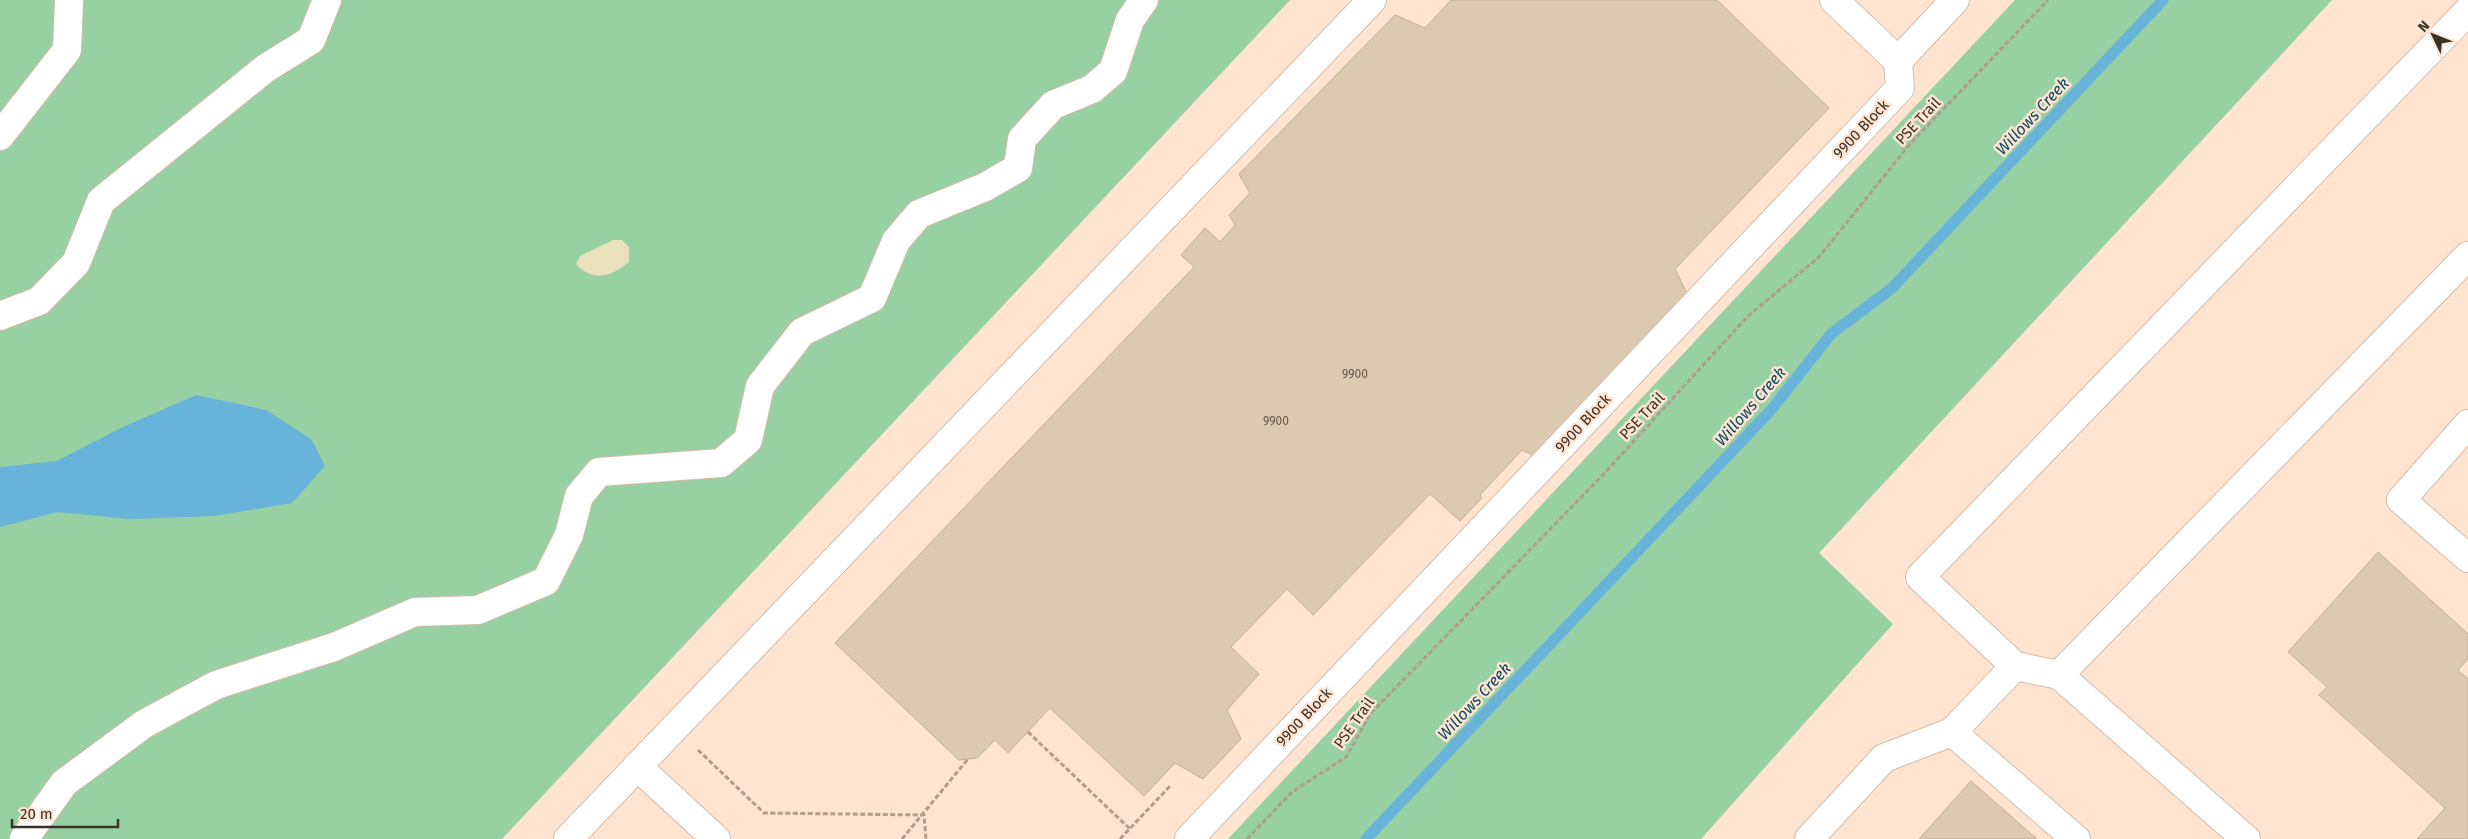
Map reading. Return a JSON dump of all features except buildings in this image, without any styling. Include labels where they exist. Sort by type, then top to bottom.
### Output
[{"type":"lane","points":[[0,136],[68,50],[69,0]]},
{"type":"lane","points":[[0,316],[39,301],[76,263],[101,201],[266,68],[311,40],[327,0]]},
{"type":"lane","points":[[24,839],[64,783],[144,724],[216,685],[334,647],[415,612],[478,610],[546,581],[569,535],[579,496],[599,472],[721,463],[748,440],[760,386],[802,332],[872,298],[896,241],[919,214],[985,188],[1018,168],[1022,139],[1053,105],[1092,89],[1112,71],[1130,20],[1144,0]]},
{"type":"lane","points":[[568,839],[1372,0]]},
{"type":"lane","points":[[1834,0],[1898,61],[1955,0]]},
{"type":"lane","points":[[2246,839],[2058,675],[2015,666],[1920,577],[2468,11]]},
{"type":"lane","name":"9900 Block","points":[[1189,839],[1900,88],[1898,61]]},
{"type":"lane","points":[[2058,675],[2468,256]]},
{"type":"lane","points":[[2468,424],[2401,500],[2468,558]]},
{"type":"lane","points":[[1809,839],[1884,758],[1952,732],[2015,666]]},
{"type":"lane","points":[[1952,732],[2076,839]]},
{"type":"lane","points":[[637,766],[716,839]]},
{"type":"path","name":"PSE Trail","points":[[1247,839],[1292,792],[1346,757],[1371,713],[1600,477],[1748,316],[1819,256],[1910,144],[2048,0]]},
{"type":"path","points":[[674,727],[764,813],[924,815]]},
{"type":"path","points":[[1028,732],[1130,828]]},
{"type":"path","points":[[902,839],[924,815],[968,759]]},
{"type":"path","points":[[1120,839],[1171,785]]},
{"type":"path","points":[[924,815],[926,839]]},
{"type":"green space","points":[[0,0],[1290,0],[502,839],[0,839]]},
{"type":"green space","points":[[2015,0],[2332,0],[1819,553],[1893,624],[1701,839],[1228,839]]},
{"type":"sand","points":[[613,240],[622,240],[629,247],[629,262],[623,267],[609,274],[596,275],[589,274],[576,264],[580,256]]},
{"type":"water","points":[[196,395],[266,410],[311,439],[325,466],[292,503],[215,516],[129,519],[58,512],[0,527],[0,467],[57,461],[121,428]]},
{"type":"waterway","name":"Willows Creek","points":[[1366,839],[1771,410],[1831,334],[1892,288],[2163,0]]}]
